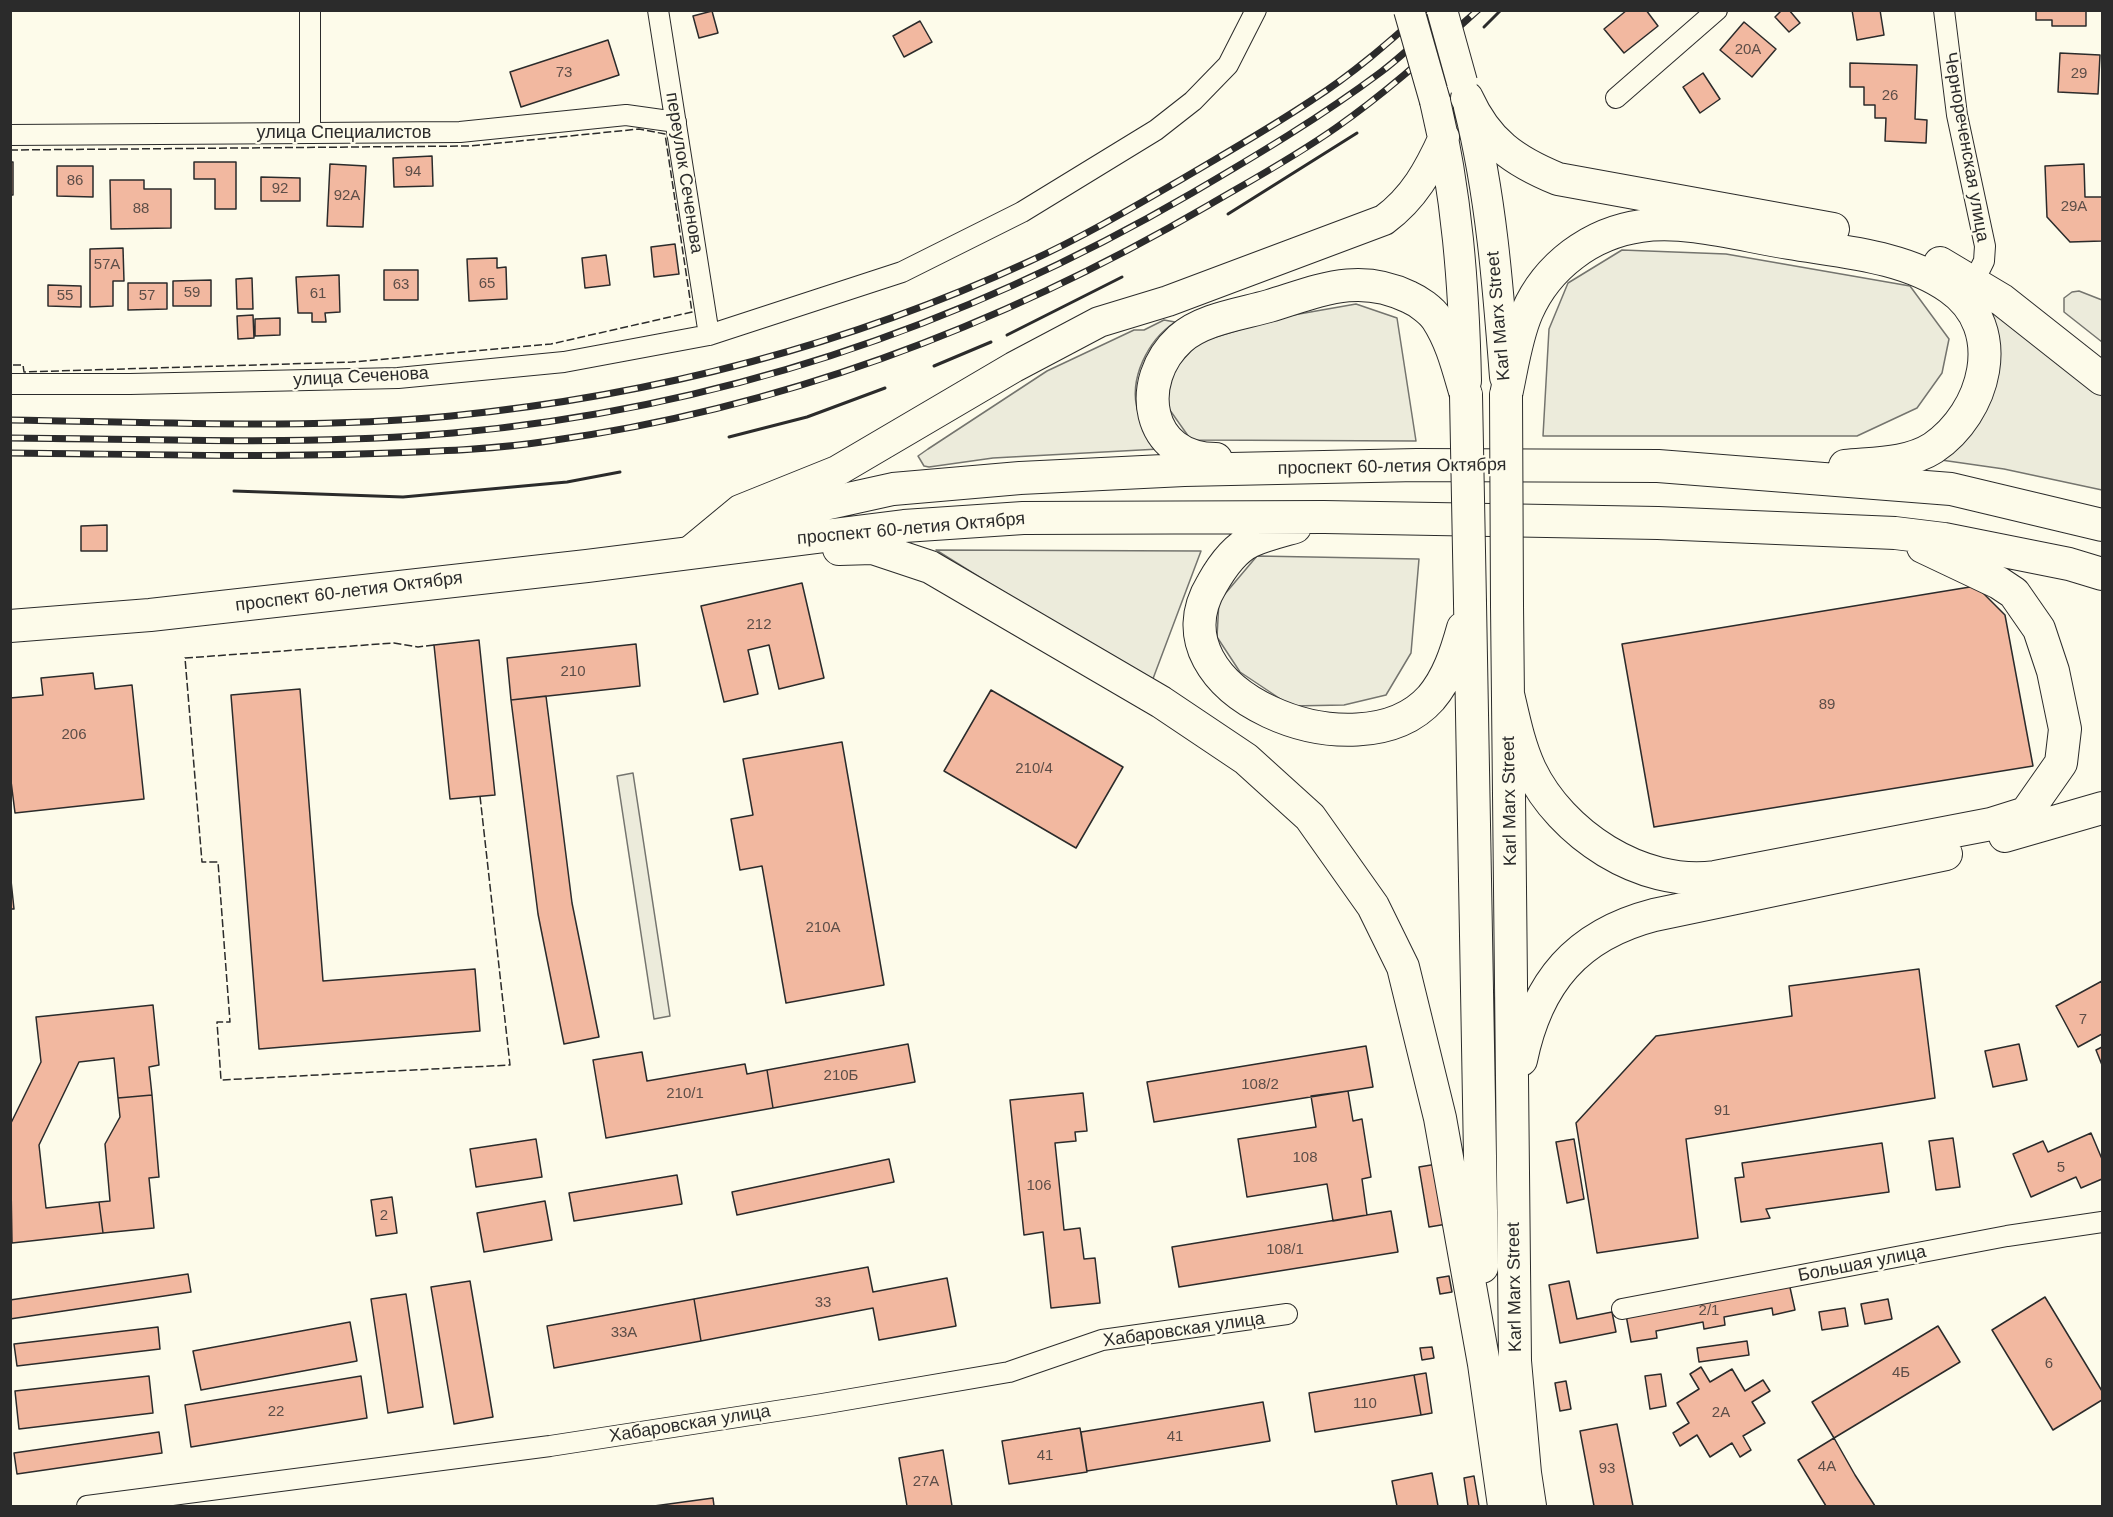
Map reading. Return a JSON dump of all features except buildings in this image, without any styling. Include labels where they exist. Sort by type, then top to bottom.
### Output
[{"type":"highway","points":[[1465,90],[1483,128],[1494,141],[1523,163],[1558,179],[1862,234],[1917,252],[1974,281],[2002,300],[2103,379]]},
{"type":"highway","points":[[1506,395],[1527,312],[1544,281],[1566,258],[1603,237],[1641,226],[1679,225],[1859,254],[1911,269],[1950,288],[1970,308],[1985,341],[1985,372],[1974,402],[1958,427],[1932,448],[1905,459],[1814,470],[1658,466]]},
{"type":"highway","points":[[1417,465],[1195,459],[1178,449],[1159,427],[1151,399],[1153,380],[1162,359],[1181,338],[1209,324],[1339,285],[1366,283],[1393,289],[1416,300],[1436,316],[1451,345],[1466,394],[1484,1364]]},
{"type":"highway","name":"Karl Marx Street","points":[[1506,395],[1515,1362],[1530,1506]]},
{"type":"highway","name":"проспект 60-летия Октября","points":[[688,553],[798,510],[893,489],[1020,478],[1184,470],[1417,465],[1658,466],[1951,489],[2103,525]]},
{"type":"highway","points":[[1324,517],[1250,542],[1224,564],[1205,595],[1198,628],[1204,653],[1219,675],[1246,698],[1277,717],[1310,727],[1340,730],[1377,727],[1406,717],[1430,698],[1454,661],[1470,603]]},
{"type":"highway","name":"проспект 60-летия Октября","points":[[10,626],[150,615],[904,526],[1023,518],[1324,517],[1658,523],[1895,533],[1944,539],[2069,564],[2103,574]]},
{"type":"highway","points":[[1508,694],[1527,763],[1559,813],[1574,828],[1605,850],[1662,873],[1698,879],[1715,877],[1990,824],[2026,813],[2061,763],[2064,737],[2054,671],[2038,629],[2014,593],[1999,583],[1895,533]]},
{"type":"highway","points":[[688,553],[873,548],[930,567],[1161,702],[1246,759],[1310,817],[1373,906],[1403,967],[1440,1118],[1484,1364]]},
{"type":"highway","points":[[1513,1105],[1524,1044],[1544,996],[1569,960],[1610,929],[1654,915],[1941,856],[2103,808]]},
{"type":"highway","name":"Karl Marx Street","points":[[1484,1364],[1504,1506]]},
{"type":"main road","points":[[1409,10],[1444,137],[1464,296],[1466,394]]},
{"type":"main road","name":"Karl Marx Street","points":[[1442,10],[1465,90],[1486,191],[1499,294],[1506,395]]},
{"type":"main road","points":[[688,553],[740,510],[837,471],[1014,367],[1099,322],[1168,301],[1384,220],[1402,207],[1428,173],[1444,137]]},
{"type":"street","points":[[310,10],[310,133]]},
{"type":"street","name":"переулок Сеченова","points":[[658,10],[709,335]]},
{"type":"street","name":"улица Сеченова","points":[[10,384],[130,384],[398,378],[564,362],[709,335],[902,272],[1022,212],[1155,130],[1193,101],[1228,65],[1256,10]]},
{"type":"street","points":[[1616,98],[1717,10]]},
{"type":"street","name":"Чернореченская улица","points":[[1944,10],[1957,115],[1985,246],[1984,261],[1974,281]]},
{"type":"street","name":"улица Специалистов","points":[[10,135],[460,132],[626,115],[649,116],[676,122]]},
{"type":"street","name":"Большая улица","points":[[1622,1309],[2007,1236],[2103,1222]]},
{"type":"street","name":"Хабаровская улица","points":[[87,1506],[550,1446],[822,1404],[1009,1372],[1102,1340],[1287,1314]]},
{"type":"shaded area","points":[[1622,250],[1726,254],[1910,286],[1949,339],[1942,373],[1917,408],[1857,436],[1543,436],[1549,329],[1568,283]]},
{"type":"shaded area","points":[[2079,291],[2102,300],[2102,342],[2064,312],[2064,298],[2072,292]]},
{"type":"shaded area","points":[[1356,304],[1397,318],[1416,441],[1191,440],[1167,406],[1171,373],[1199,342],[1282,317]]},
{"type":"shaded area","points":[[1994,310],[2102,395],[2102,490],[2004,469],[1941,460]]},
{"type":"shaded area","points":[[1164,320],[1175,322],[1156,339],[1149,350],[1138,374],[1136,387],[1138,412],[1159,449],[993,458],[929,467],[924,466],[918,456],[1047,371],[1134,330],[1144,330]]},
{"type":"shaded area","points":[[936,550],[1201,551],[1151,684]]},
{"type":"shaded area","points":[[1257,556],[1419,559],[1411,653],[1386,695],[1344,705],[1291,706],[1240,672],[1217,637],[1219,601]]},
{"type":"shaded area","points":[[633,773],[670,1016],[654,1019],[617,776]]},
{"type":"railway","points":[[10,420],[286,424],[451,416],[600,395],[673,381],[746,363],[889,319],[959,292],[1048,253],[1163,190],[1327,90],[1425,10]]},
{"type":"railway","points":[[10,438],[287,441],[453,433],[551,421],[648,404],[743,382],[836,354],[927,321],[1017,284],[1105,241],[1192,193],[1335,105],[1381,72],[1451,10]]},
{"type":"railway","points":[[10,453],[296,455],[490,448],[529,444],[637,426],[723,407],[807,383],[890,356],[972,324],[1052,288],[1209,205],[1274,168],[1356,114],[1478,10]]},
{"type":"fence","points":[[10,150],[470,146],[639,129],[665,134],[692,312],[551,344],[352,362],[24,372],[23,365],[10,365]]},
{"type":"fence","points":[[434,645],[418,647],[394,643],[185,658],[202,862],[218,862],[230,1022],[217,1022],[221,1080],[510,1065],[480,796]]},
{"type":"wall","points":[[1484,27],[1501,10]]},
{"type":"wall","points":[[1228,214],[1357,133]]},
{"type":"wall","points":[[1007,335],[1122,277]]},
{"type":"wall","points":[[934,366],[991,342]]},
{"type":"wall","points":[[729,437],[807,417],[885,388]]},
{"type":"wall","points":[[234,491],[403,497],[567,482],[620,472]]}]
